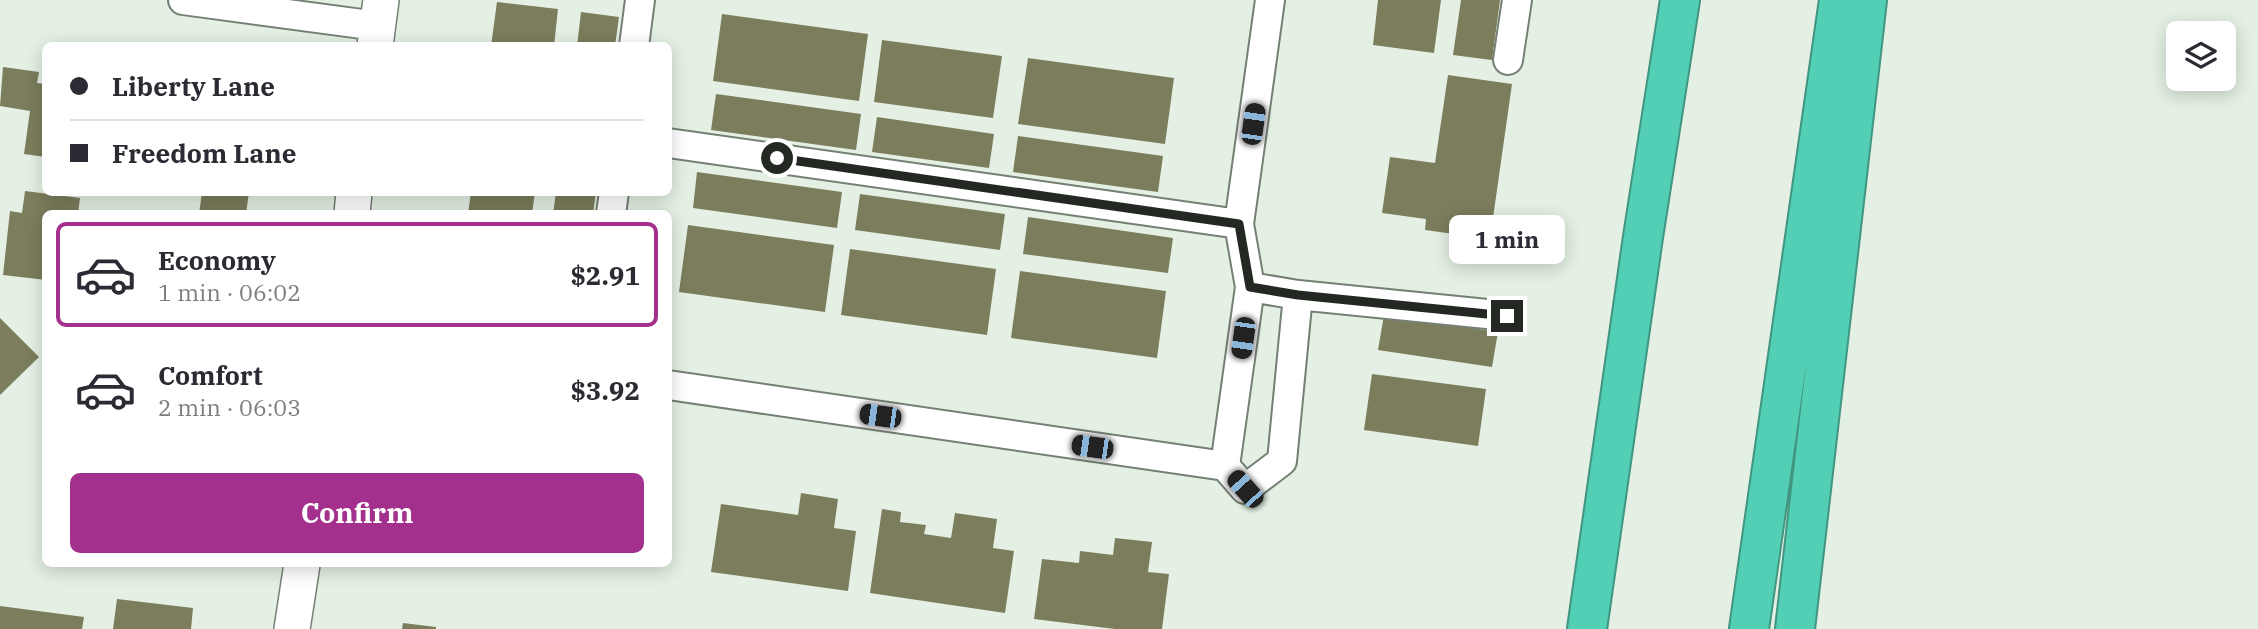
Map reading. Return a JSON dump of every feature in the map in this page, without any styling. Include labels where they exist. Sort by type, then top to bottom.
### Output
[{"type":"highway","points":[[1587,629],[1680,0]]},
{"type":"highway","points":[[1749,629],[1839,0]]},
{"type":"highway","points":[[1795,629],[1867,0]]},
{"type":"highway","points":[[1560,629],[1643,237]]},
{"type":"street","points":[[183,0],[378,24]]},
{"type":"street","points":[[635,42],[640,0]]},
{"type":"street","points":[[1225,466],[1250,287],[1239,224],[1270,0]]},
{"type":"street","points":[[1508,60],[1517,0]]},
{"type":"street","points":[[672,144],[1239,224]]},
{"type":"street","points":[[1250,287],[1298,295],[1507,316]]},
{"type":"street","points":[[672,386],[1225,466],[1245,489],[1282,461],[1298,295]]},
{"type":"street","points":[[292,629],[302,567]]},
{"type":"building","points":[[1378,0],[1441,0],[1434,53],[1373,45]]},
{"type":"building","points":[[1461,0],[1500,0],[1492,60],[1453,55]]},
{"type":"building","points":[[497,2],[558,9],[554,42],[492,42]]},
{"type":"building","points":[[581,12],[619,17],[616,42],[577,42]]},
{"type":"building","points":[[722,14],[868,34],[859,101],[713,81]]},
{"type":"building","points":[[882,40],[1002,56],[993,118],[874,102]]},
{"type":"building","points":[[1028,58],[1174,78],[1165,144],[1018,124]]},
{"type":"building","points":[[3,67],[39,72],[37,83],[42,84],[42,156],[24,154],[30,111],[0,106]]},
{"type":"building","points":[[1448,75],[1512,84],[1490,239],[1425,230],[1426,219],[1382,213],[1390,157],[1435,163]]},
{"type":"building","points":[[716,94],[861,114],[856,150],[711,130]]},
{"type":"building","points":[[877,117],[994,134],[989,168],[872,152]]},
{"type":"building","points":[[1018,136],[1163,156],[1158,192],[1013,172]]},
{"type":"building","points":[[697,172],[842,192],[837,228],[693,208]]},
{"type":"building","points":[[25,191],[42,193],[42,196],[80,198],[78,210],[42,210],[42,280],[3,275],[10,211],[22,213]]},
{"type":"building","points":[[860,194],[1005,214],[1000,250],[855,230]]},
{"type":"building","points":[[201,196],[248,196],[247,210],[200,210]]},
{"type":"building","points":[[470,196],[534,196],[533,210],[469,210]]},
{"type":"building","points":[[555,196],[595,196],[594,210],[554,210]]},
{"type":"building","points":[[1028,217],[1173,238],[1168,273],[1023,254]]},
{"type":"building","points":[[688,225],[834,245],[825,312],[679,292]]},
{"type":"building","points":[[850,249],[996,269],[987,335],[841,315]]},
{"type":"building","points":[[1020,271],[1166,291],[1157,358],[1011,338]]},
{"type":"building","points":[[1384,315],[1498,332],[1492,367],[1378,350]]},
{"type":"building","points":[[0,318],[39,357],[0,395]]},
{"type":"building","points":[[1372,374],[1486,389],[1478,446],[1364,430]]},
{"type":"building","points":[[801,493],[838,499],[834,528],[856,531],[848,591],[711,572],[721,504],[798,515]]},
{"type":"building","points":[[882,509],[901,512],[900,522],[926,525],[924,534],[951,538],[955,513],[997,519],[993,548],[1014,551],[1005,613],[870,593]]},
{"type":"building","points":[[1115,538],[1152,542],[1148,572],[1169,574],[1162,629],[1115,629],[1034,619],[1042,559],[1079,563],[1080,551],[1113,555]]},
{"type":"building","points":[[117,599],[193,608],[191,629],[113,629]]},
{"type":"building","points":[[0,606],[84,617],[82,629],[0,629]]},
{"type":"building","points":[[403,623],[436,627],[436,629],[402,629]]},
{"type":"route","points":[[777,158],[1239,224],[1250,287],[1298,295],[1507,316]]}]
